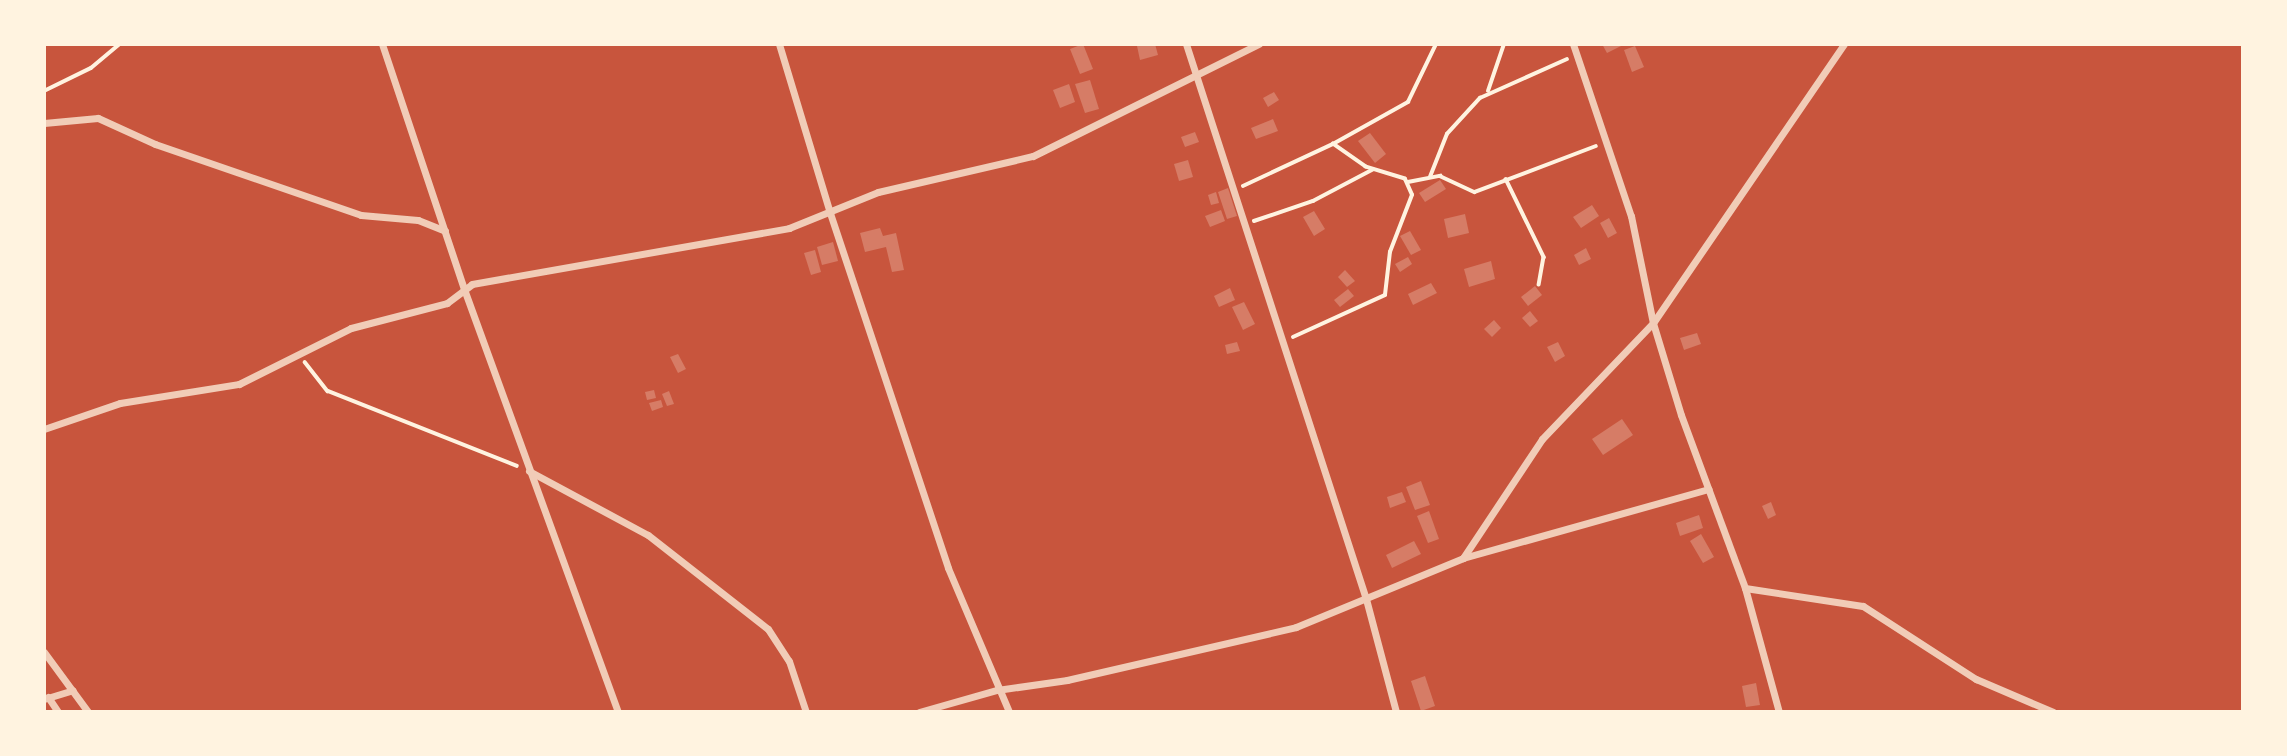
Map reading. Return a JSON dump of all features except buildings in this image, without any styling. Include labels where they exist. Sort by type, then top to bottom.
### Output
[{"type":"street","points":[[382,44],[464,289],[618,712]]},
{"type":"street","points":[[779,44],[830,213],[948,568],[997,690],[1009,712]]},
{"type":"street","points":[[1186,44],[1279,341],[1366,599],[1396,712]]},
{"type":"street","points":[[44,429],[120,403],[239,384],[298,352],[351,328],[447,303],[464,289],[481,281],[789,228],[878,192],[1051,149],[1195,72],[1259,44]]},
{"type":"street","points":[[1573,44],[1608,141],[1643,259],[1653,323],[1745,588],[1779,712]]},
{"type":"street","points":[[1463,558],[1542,439],[1653,323],[1844,44]]},
{"type":"street","points":[[44,123],[98,117],[155,144],[361,215],[418,220],[445,231]]},
{"type":"street","points":[[529,471],[648,535],[768,629],[789,661],[806,712]]},
{"type":"street","points":[[919,712],[997,690],[1067,680],[1296,627],[1463,558],[1709,489]]},
{"type":"street","points":[[1745,588],[1863,607],[1969,674],[2053,712]]},
{"type":"street","points":[[44,652],[88,712]]},
{"type":"street","points":[[58,712],[46,698],[73,690]]},
{"type":"path","points":[[44,91],[91,68],[120,44]]},
{"type":"path","points":[[1232,192],[1333,144],[1408,102],[1436,44]]},
{"type":"path","points":[[1488,93],[1504,44]]},
{"type":"path","points":[[1430,177],[1450,130],[1488,93],[1576,55]]},
{"type":"path","points":[[1333,144],[1373,170],[1408,182],[1440,176],[1472,192],[1608,141]]},
{"type":"path","points":[[1242,225],[1313,201],[1373,170]]},
{"type":"path","points":[[1506,178],[1544,257],[1539,285]]},
{"type":"path","points":[[1279,341],[1317,329],[1385,295],[1390,252],[1412,195],[1408,182]]},
{"type":"path","points":[[298,352],[328,391],[415,422],[529,471]]}]
